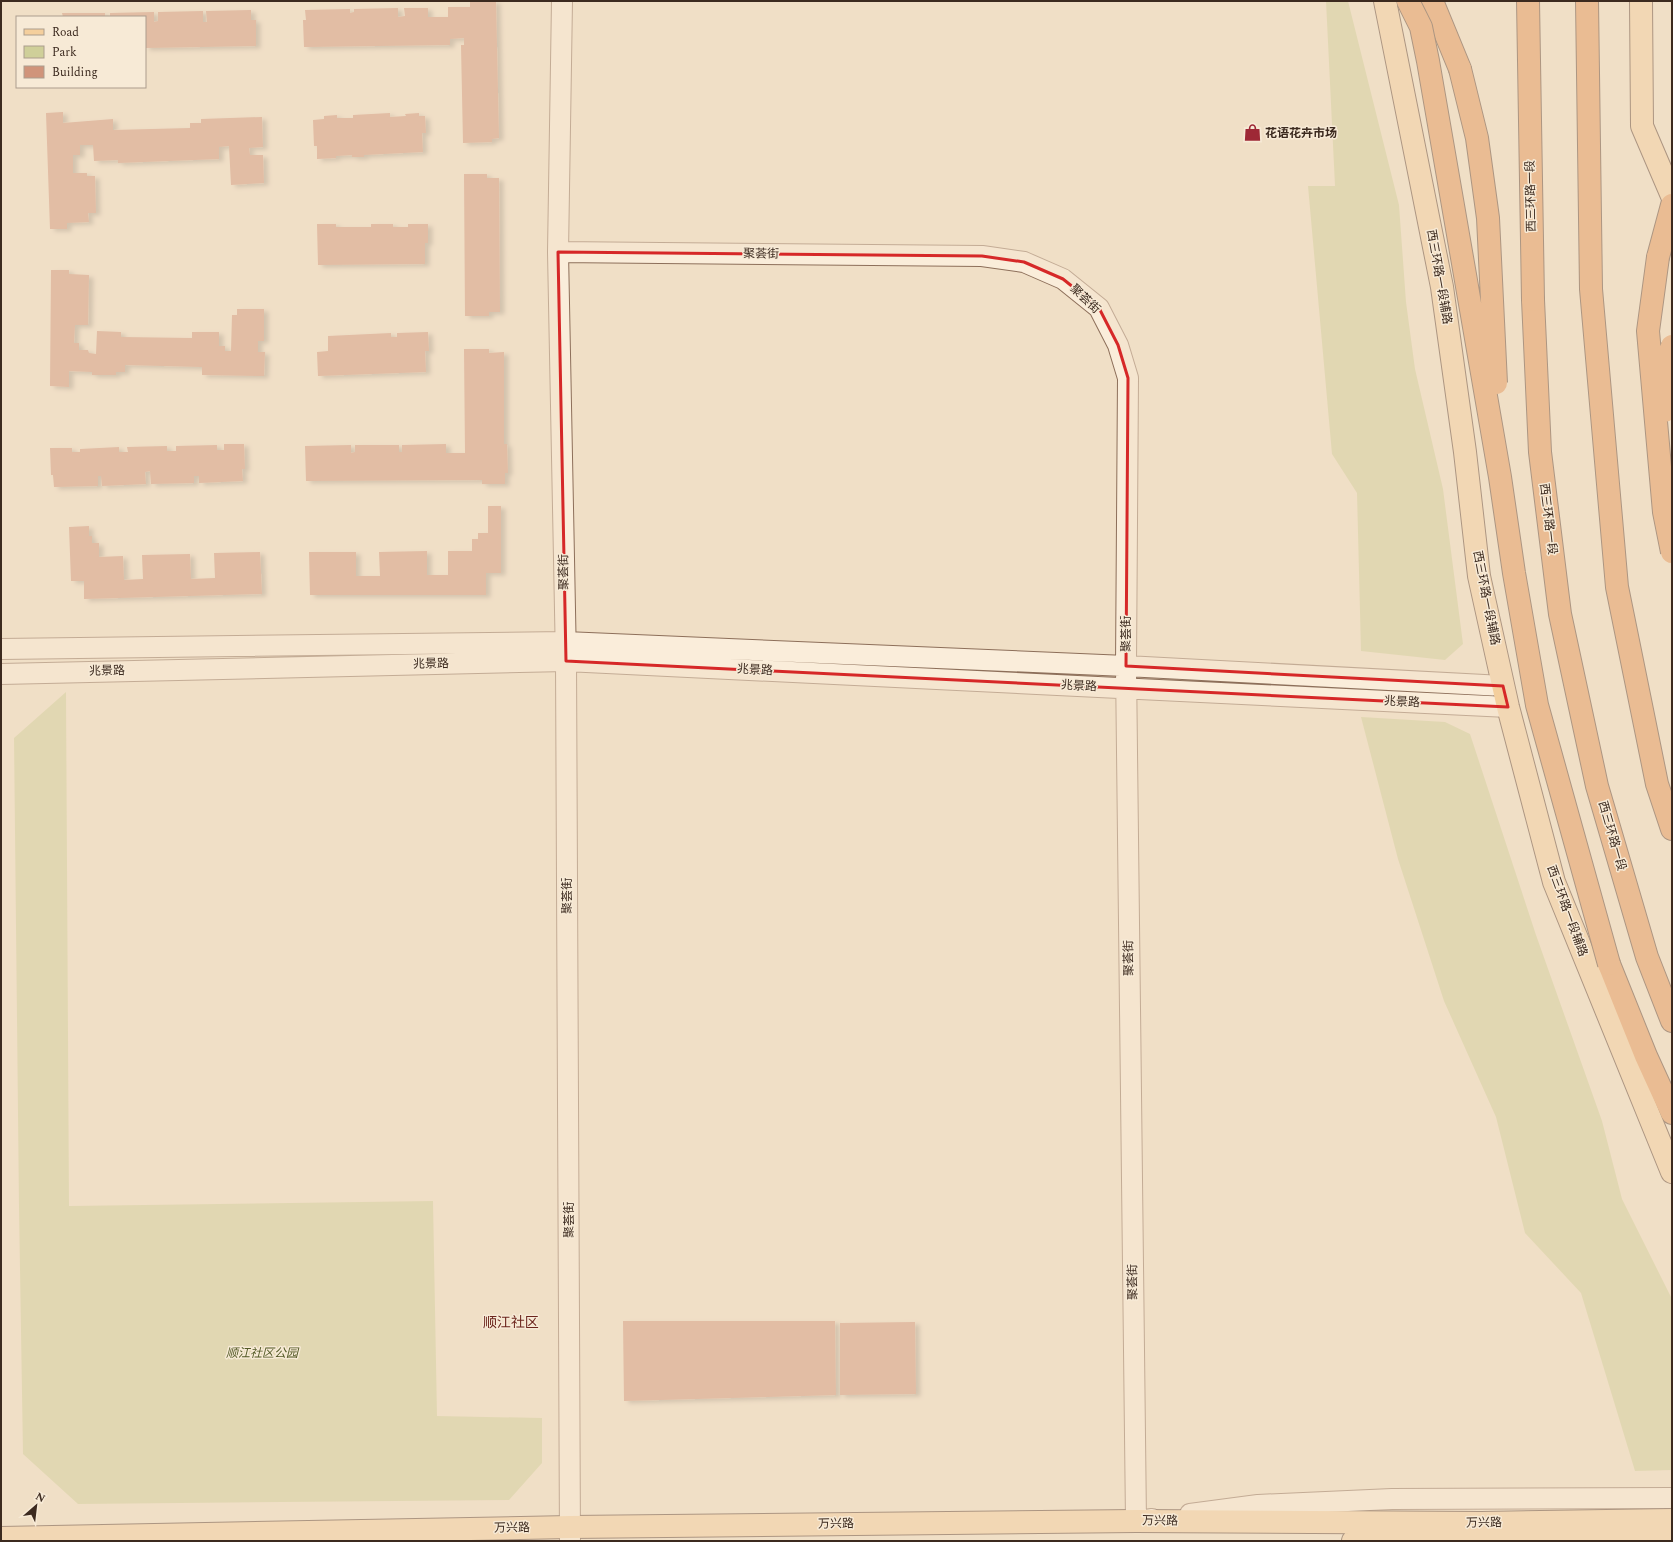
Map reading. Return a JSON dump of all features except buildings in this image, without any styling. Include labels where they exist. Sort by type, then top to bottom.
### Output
[{"type":"highway","points":[[1408,1],[1421,27],[1428,61],[1500,477],[1514,573],[1537,705],[1609,964],[1646,1056],[1672,1113]]},
{"type":"highway","points":[[1432,1],[1460,69],[1478,138],[1488,218],[1500,477]]},
{"type":"highway","name":"西三环路一段","points":[[1528,1],[1533,300],[1540,452],[1560,614],[1598,786],[1647,957],[1672,1021]]},
{"type":"highway","points":[[1587,1],[1591,289],[1617,587],[1657,784],[1672,829]]},
{"type":"highway","points":[[1672,205],[1658,257],[1648,331],[1664,512],[1672,552]]},
{"type":"highway","points":[[1660,468],[1669,355],[1672,346]]},
{"type":"main road","name":"西三环路一段辅路","points":[[1385,1],[1442,287],[1465,452],[1479,576],[1508,707],[1554,882],[1672,1172]]},
{"type":"main road","points":[[1640,1],[1642,126],[1672,196]]},
{"type":"main road","name":"万兴路","points":[[1,1538],[570,1534],[1136,1521],[1479,1532],[1672,1520]]},
{"type":"main road","points":[[1353,1541],[1479,1532],[1672,1538]]},
{"type":"street","name":"聚荟街","points":[[562,1],[558,252],[566,661],[570,1534]]},
{"type":"street","name":"聚荟街","points":[[558,252],[982,256],[1024,262],[1063,279],[1098,308],[1118,346],[1128,378],[1126,688],[1136,1521]]},
{"type":"street","name":"兆景路","points":[[1,649],[565,642],[1126,666],[1504,686]]},
{"type":"street","name":"兆景路","points":[[1,674],[566,661],[1508,707]]},
{"type":"street","points":[[1136,1521],[1258,1505],[1392,1499],[1672,1498]]},
{"type":"highlighted area","points":[[558,252],[982,256],[1024,262],[1063,279],[1099,308],[1118,345],[1128,378],[1126,666],[1503,686],[1508,707],[1126,689],[566,661]]},
{"type":"green space","points":[[1326,1],[1348,1],[1399,205],[1406,302],[1415,369],[1443,489],[1463,644],[1445,660],[1361,651],[1357,493],[1332,454],[1308,186],[1335,186]]},
{"type":"green space","name":"顺江社区公园","points":[[66,692],[69,1206],[433,1201],[437,1416],[542,1418],[542,1463],[509,1500],[78,1504],[23,1454],[14,738]]},
{"type":"green space","points":[[1361,717],[1445,722],[1470,734],[1536,935],[1602,1121],[1622,1199],[1672,1299],[1672,1470],[1635,1471],[1581,1293],[1525,1233],[1496,1117],[1444,1001],[1398,859]]},
{"type":"place","name":"花语花卉市场","points":[[1252,133]]},
{"type":"district","name":"顺江社区","points":[[511,1322]]}]
